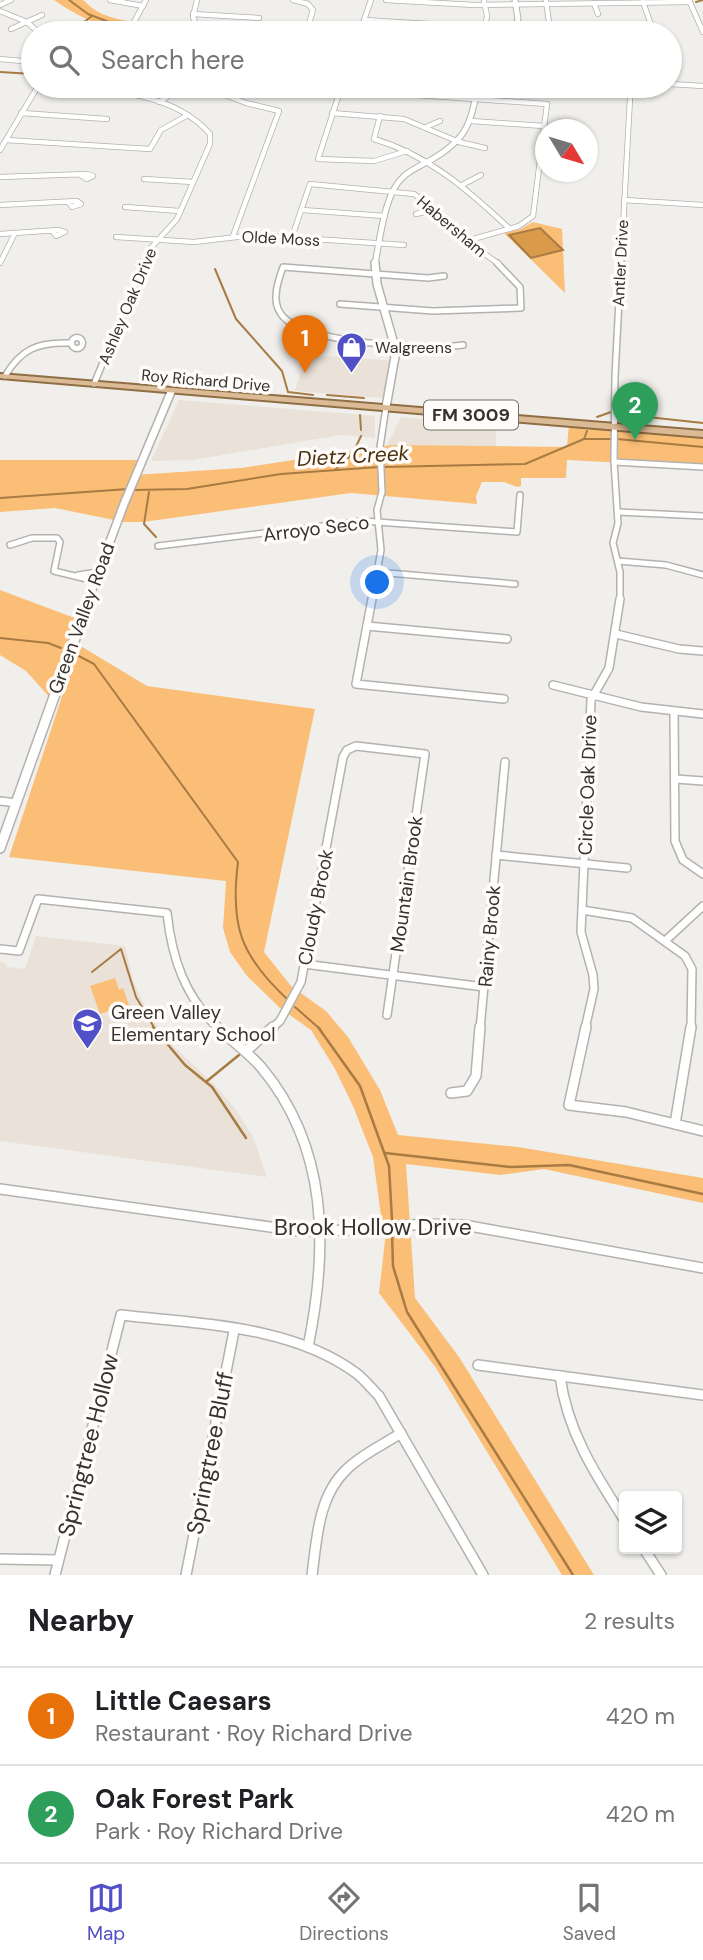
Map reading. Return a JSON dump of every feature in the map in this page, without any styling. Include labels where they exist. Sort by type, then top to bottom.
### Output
[{"type":"main road","name":"Roy Richard Drive","points":[[2,376],[386,407],[615,430],[703,434]]},
{"type":"street","points":[[0,5],[10,0]]},
{"type":"street","points":[[110,0],[143,6]]},
{"type":"street","points":[[135,21],[146,0]]},
{"type":"street","points":[[195,21],[193,15],[197,0]]},
{"type":"street","points":[[293,0],[305,4],[314,12],[311,21]]},
{"type":"street","points":[[305,4],[314,0]]},
{"type":"street","points":[[370,0],[364,20],[380,21]]},
{"type":"street","points":[[386,0],[594,3],[690,1],[703,32]]},
{"type":"street","points":[[485,2],[485,21]]},
{"type":"street","points":[[516,2],[517,21]]},
{"type":"street","points":[[546,2],[549,21]]},
{"type":"street","points":[[643,2],[650,21]]},
{"type":"street","points":[[594,3],[597,14]]},
{"type":"street","points":[[0,11],[25,21]]},
{"type":"street","points":[[696,15],[703,14]]},
{"type":"street","points":[[29,21],[41,15]]},
{"type":"street","points":[[193,15],[259,18]]},
{"type":"street","points":[[11,29],[21,25]]},
{"type":"street","points":[[0,59],[21,61]]},
{"type":"street","points":[[682,85],[703,86]]},
{"type":"street","points":[[0,150],[31,98]]},
{"type":"street","name":"Ashley Oak Drive","points":[[94,384],[149,250],[172,226],[210,144],[210,134],[201,123],[146,98]]},
{"type":"street","points":[[159,102],[165,98]]},
{"type":"street","points":[[233,98],[279,111],[233,236]]},
{"type":"street","points":[[337,98],[318,159],[374,161],[407,151]]},
{"type":"street","points":[[445,98],[547,104],[545,119]]},
{"type":"street","name":"Antler Drive","points":[[615,430],[616,328],[629,98]]},
{"type":"street","points":[[475,100],[471,121],[459,142],[402,177],[392,191],[378,243],[376,274],[396,360],[386,407],[380,460],[383,472],[377,521],[381,550],[356,684],[504,699]]},
{"type":"street","points":[[22,113],[107,119]]},
{"type":"street","points":[[332,113],[404,119],[459,142],[485,148]]},
{"type":"street","points":[[6,140],[150,149],[161,130],[188,116]]},
{"type":"street","points":[[380,116],[374,139],[407,151],[462,184],[510,229]]},
{"type":"street","points":[[426,127],[440,121]]},
{"type":"street","points":[[471,121],[535,125]]},
{"type":"street","points":[[462,184],[481,175]]},
{"type":"street","points":[[0,177],[82,176]]},
{"type":"street","points":[[144,178],[193,182]]},
{"type":"street","points":[[466,241],[525,223],[533,216],[537,182]]},
{"type":"street","name":"Habersham","points":[[302,210],[310,184],[414,194],[435,210],[466,241],[484,251],[520,288],[523,296],[521,308],[453,312],[384,307]]},
{"type":"street","points":[[624,200],[703,205]]},
{"type":"street","points":[[0,205],[69,203]]},
{"type":"street","points":[[125,207],[180,211]]},
{"type":"street","points":[[292,237],[302,210],[385,216]]},
{"type":"street","points":[[416,214],[435,210]]},
{"type":"street","points":[[0,234],[53,232]]},
{"type":"street","points":[[0,263],[15,233]]},
{"type":"street","name":"Olde Moss","points":[[116,237],[194,242],[233,236],[292,237],[404,245]]},
{"type":"street","points":[[444,276],[428,278],[283,267],[276,301],[285,321],[307,333],[322,337],[449,347],[463,345]]},
{"type":"street","points":[[340,304],[384,307]]},
{"type":"street","points":[[2,376],[27,347],[69,343]]},
{"type":"street","name":"Green Valley Road","points":[[0,848],[132,479],[170,391]]},
{"type":"street","name":"Circle Oak Drive","points":[[615,430],[614,462],[618,512],[613,543],[621,579],[616,634],[609,668],[590,709],[581,932],[593,975],[594,989],[569,1105],[626,1112],[675,1124]]},
{"type":"street","points":[[614,462],[703,467]]},
{"type":"street","name":"Arroyo Seco","points":[[158,546],[377,521],[517,532],[520,495]]},
{"type":"street","points":[[618,512],[703,516]]},
{"type":"street","points":[[10,545],[32,538],[57,538],[60,541],[53,570],[96,576]]},
{"type":"street","points":[[618,561],[666,565],[703,575]]},
{"type":"street","points":[[377,572],[515,584]]},
{"type":"street","points":[[367,626],[507,639]]},
{"type":"street","points":[[616,634],[643,639],[670,650],[703,652]]},
{"type":"street","points":[[553,685],[595,694],[623,704],[703,714]]},
{"type":"street","points":[[674,712],[677,850],[683,860],[703,874]]},
{"type":"street","name":"Cloudy Brook","points":[[246,1051],[267,1034],[287,1010],[301,982],[343,757],[351,748],[425,754]]},
{"type":"street","name":"Mountain Brook","points":[[387,1015],[425,754]]},
{"type":"street","name":"Rainy Brook","points":[[451,1093],[467,1091],[476,1076],[505,762]]},
{"type":"street","points":[[676,779],[703,781]]},
{"type":"street","points":[[0,801],[17,803]]},
{"type":"street","points":[[496,855],[628,868]]},
{"type":"street","points":[[0,949],[19,951],[38,899],[167,913],[171,952],[188,992],[217,1027],[246,1051],[279,1088],[305,1137],[318,1180],[323,1231],[316,1307],[308,1347]]},
{"type":"street","points":[[664,941],[703,906]]},
{"type":"street","points":[[582,910],[627,916],[685,957],[692,969],[692,1017],[675,1124],[703,1131]]},
{"type":"street","points":[[304,964],[484,987]]},
{"type":"street","name":"Brook Hollow Drive","points":[[0,1189],[274,1228],[323,1231],[424,1224],[464,1225],[703,1268]]},
{"type":"street","name":"Springtree Hollow","points":[[55,1575],[121,1315],[234,1331]]},
{"type":"street","points":[[234,1331],[308,1347],[337,1359],[370,1384],[483,1575]]},
{"type":"street","name":"Springtree Bluff","points":[[186,1575],[234,1331]]},
{"type":"street","points":[[478,1365],[703,1395]]},
{"type":"street","points":[[560,1376],[563,1404],[578,1445],[619,1511]]},
{"type":"street","points":[[312,1575],[323,1510],[330,1490],[349,1467],[401,1433]]},
{"type":"street","points":[[647,1554],[661,1575]]},
{"type":"street","points":[[0,1559],[58,1560]]},
{"type":"shaded area","points":[[54,0],[83,0],[100,13],[128,21],[93,21]]},
{"type":"shaded area","points":[[533,222],[562,229],[565,293],[504,233],[521,229]]},
{"type":"shaded area","points":[[540,228],[563,250],[531,258],[509,235]]},
{"type":"shaded area","points":[[329,356],[393,361],[382,398],[295,391],[305,358]]},
{"type":"shaded area","points":[[179,400],[375,416],[375,438],[341,435],[193,460],[151,461]]},
{"type":"shaded area","points":[[401,417],[496,427],[496,446],[387,446]]},
{"type":"shaded area","points":[[569,423],[703,434],[703,467],[567,460],[566,478],[521,478],[521,486],[517,487],[504,482],[482,482],[476,496],[477,504],[351,493],[143,522],[124,522],[55,508],[0,512],[0,460],[137,460],[134,475],[241,468],[392,445],[567,447]]},
{"type":"shaded area","points":[[0,590],[80,620],[52,700],[26,671],[0,655]]},
{"type":"shaded area","points":[[79,645],[147,686],[315,709],[264,952],[291,986],[326,1011],[348,1037],[380,1090],[398,1135],[518,1147],[703,1178],[703,1203],[544,1169],[500,1175],[406,1164],[415,1298],[459,1357],[594,1575],[562,1575],[436,1368],[379,1293],[386,1232],[381,1216],[373,1157],[335,1069],[311,1030],[280,1008],[247,976],[230,952],[223,928],[226,881],[9,857]]},
{"type":"shaded area","name":"Green Valley Elementary School","points":[[36,936],[125,946],[133,980],[147,1011],[170,1043],[213,1083],[237,1111],[253,1137],[267,1177],[0,1141],[0,962],[7,967],[25,969]]},
{"type":"shaded area","points":[[115,978],[119,990],[123,988],[129,1005],[100,1014],[90,986]]},
{"type":"waterway","points":[[69,0],[88,14],[106,21]]},
{"type":"waterway","points":[[696,2],[703,0]]},
{"type":"waterway","points":[[86,21],[92,16]]},
{"type":"waterway","points":[[0,72],[21,73]]},
{"type":"waterway","points":[[215,269],[236,319],[282,371],[288,392],[313,395]]},
{"type":"waterway","points":[[327,395],[364,398]]},
{"type":"waterway","points":[[597,417],[611,412]]},
{"type":"waterway","points":[[620,414],[703,423]]},
{"type":"waterway","points":[[360,415],[361,430]]},
{"type":"waterway","points":[[584,439],[587,431]]},
{"type":"waterway","points":[[335,470],[353,453],[361,436]]},
{"type":"waterway","name":"Dietz Creek","points":[[384,467],[525,464],[584,439]]},
{"type":"waterway","name":"Dietz Creek","points":[[584,439],[611,439]]},
{"type":"waterway","name":"Dietz Creek","points":[[617,439],[703,447]]},
{"type":"waterway","name":"Dietz Creek","points":[[134,490],[187,489],[281,474],[379,467]]},
{"type":"waterway","name":"Dietz Creek","points":[[0,498],[128,489]]},
{"type":"waterway","points":[[149,492],[144,524],[156,537]]},
{"type":"waterway","points":[[0,638],[48,643],[61,648]]},
{"type":"waterway","points":[[73,653],[94,664],[238,862],[236,904],[242,938],[258,968],[287,999]]},
{"type":"waterway","points":[[92,972],[121,949],[136,997],[155,1029]]},
{"type":"waterway","points":[[295,1007],[318,1028]]},
{"type":"waterway","points":[[153,1027],[185,1065],[212,1087],[246,1138]]},
{"type":"waterway","points":[[318,1028],[360,1086],[389,1166],[392,1220]]},
{"type":"waterway","points":[[207,1081],[239,1055]]},
{"type":"waterway","points":[[385,1153],[511,1167],[569,1165],[703,1194]]},
{"type":"waterway","points":[[392,1233],[393,1266],[407,1312],[573,1575]]},
{"type":"place","name":"Little Caesars","points":[[305,373]]},
{"type":"place","name":"Walgreens","points":[[352,374]]},
{"type":"place","name":"Oak Forest Park","points":[[635,440]]},
{"type":"place","name":"Green Valley Elementary School","points":[[88,1050]]}]
